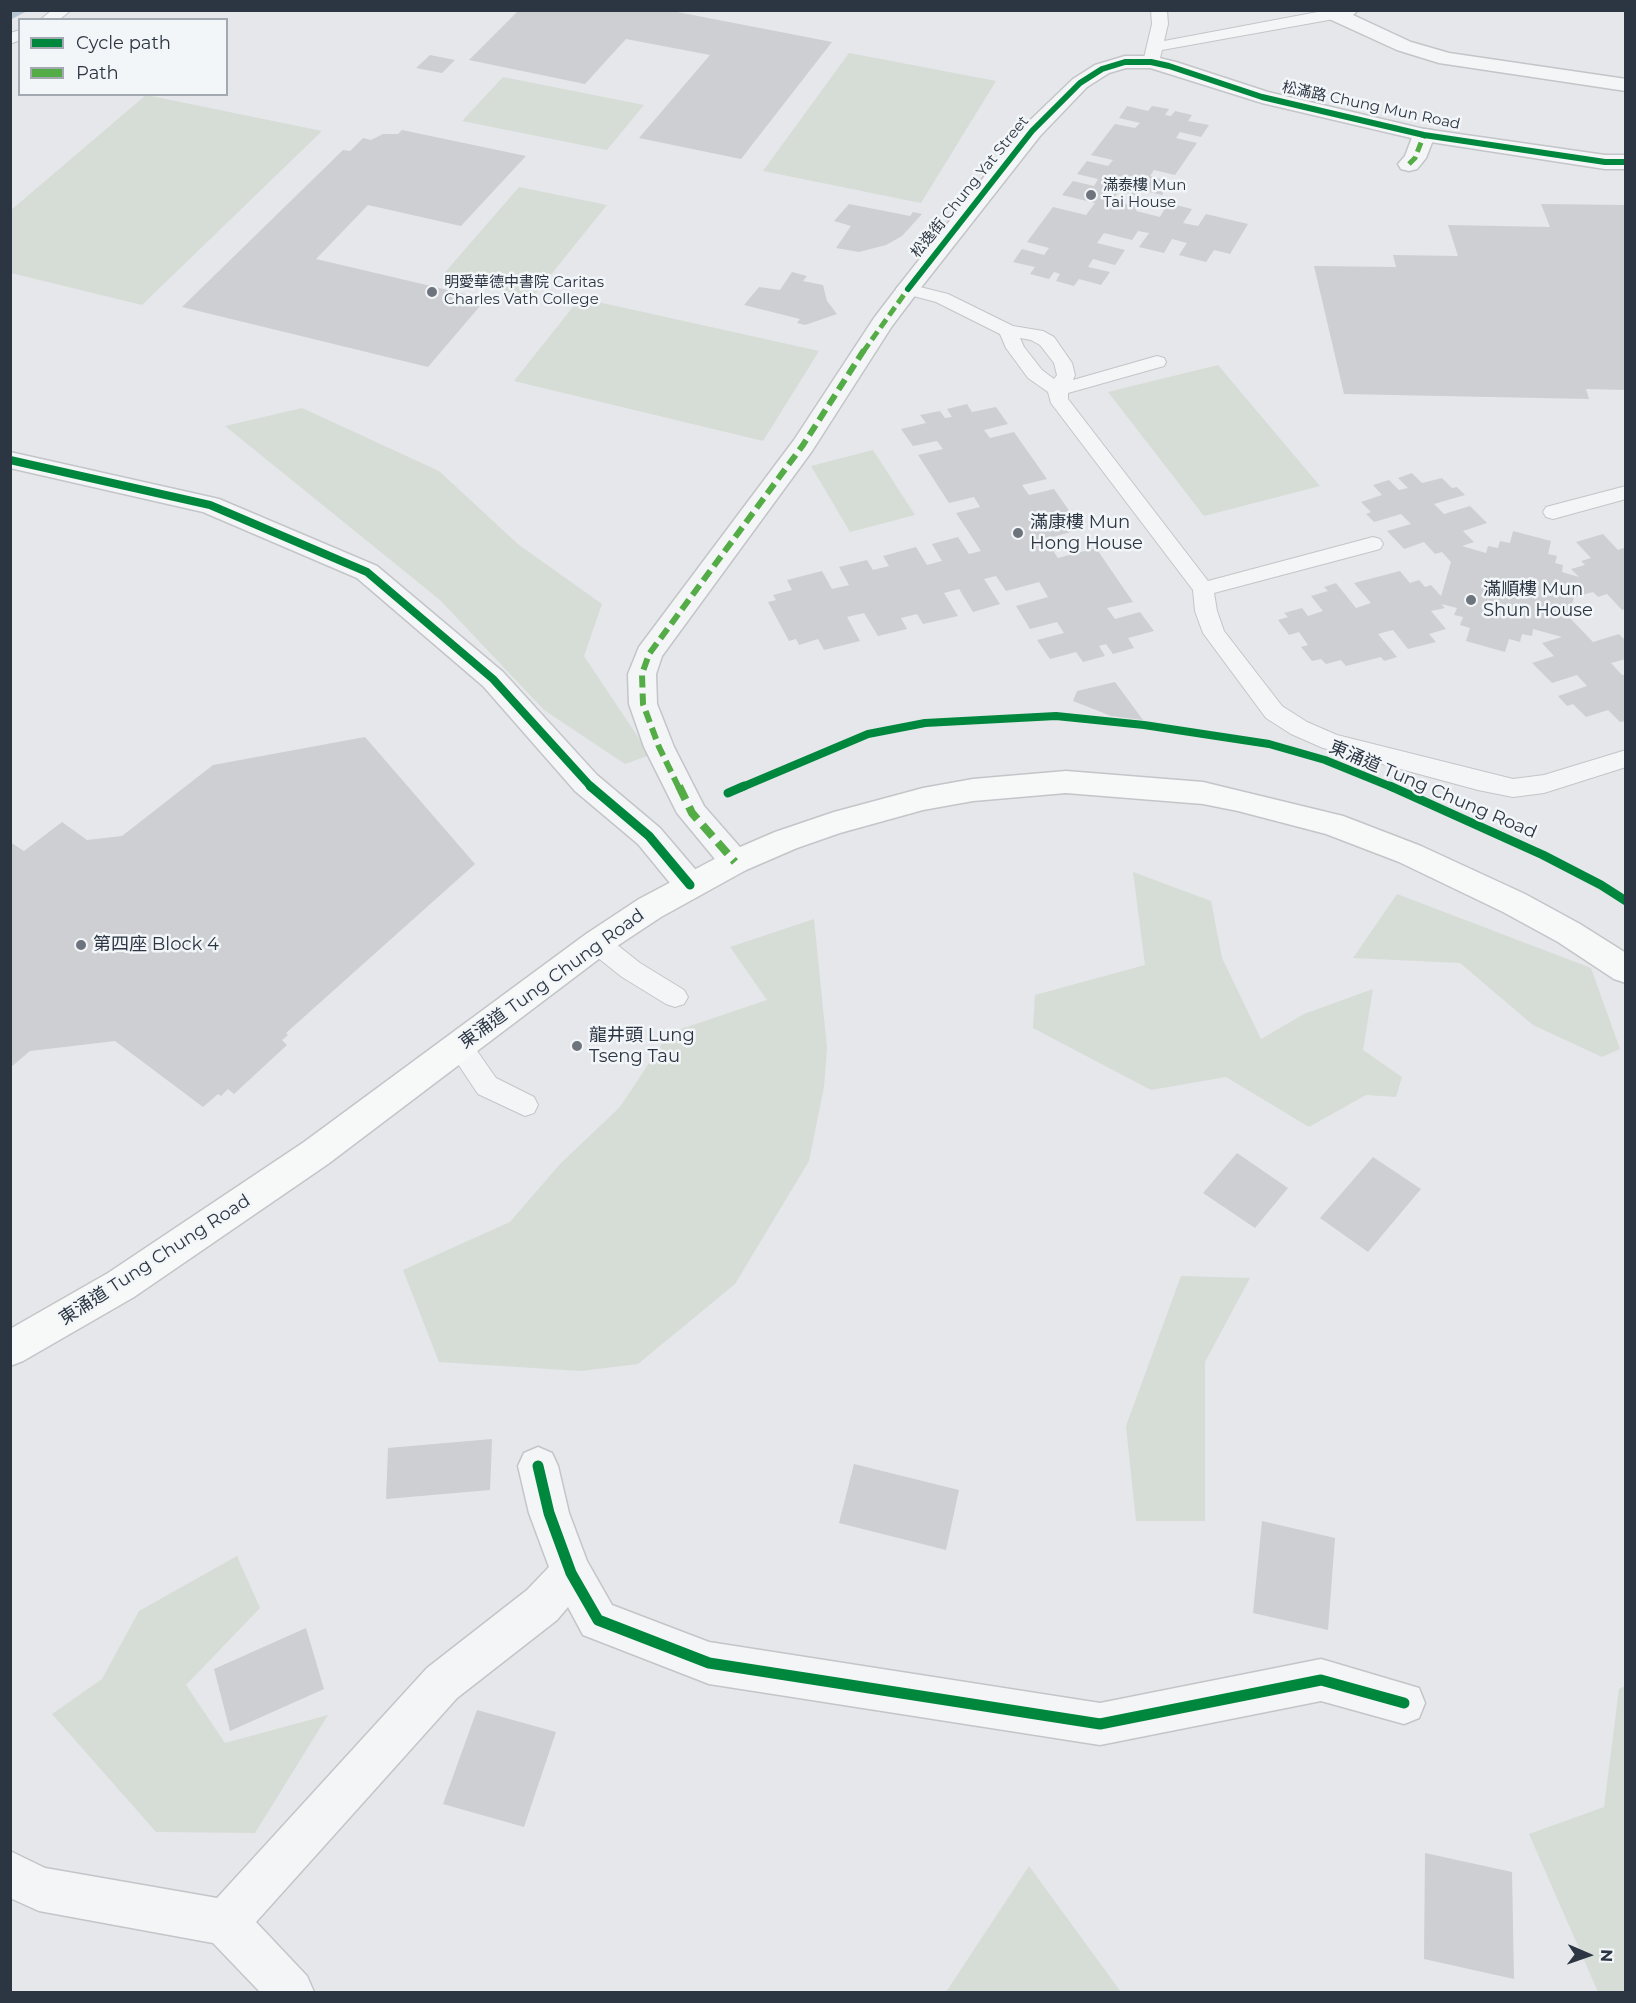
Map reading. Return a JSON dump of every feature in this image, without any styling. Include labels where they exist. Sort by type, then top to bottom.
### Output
[{"type":"main road","name":"東涌道 Tung Chung Road","points":[[10,1349],[121,1285],[208,1227],[316,1153],[597,943],[690,885],[786,840],[923,799],[973,790],[1066,782],[1113,784],[1203,794],[1322,821],[1410,854],[1514,903],[1569,933],[1626,970]]},
{"type":"street","points":[[1342,12],[1404,46],[1446,59],[1626,85]]},
{"type":"street","name":"松滿路 Chung Mun Road","points":[[1153,55],[1169,66],[1263,98],[1424,135],[1605,162],[1626,162]]},
{"type":"street","name":"松逸街 Chung Yat Street","points":[[735,862],[692,813],[659,747],[643,704],[642,674],[649,654],[803,445],[882,323],[1032,131],[1080,83],[1102,69],[1153,55]]},
{"type":"street","points":[[1409,164],[1415,158],[1424,135]]},
{"type":"street","points":[[10,460],[210,505],[367,572],[493,679],[586,783],[649,836],[690,885]]},
{"type":"street","points":[[538,1466],[549,1513],[571,1573],[598,1620],[709,1663],[1100,1724],[1322,1680],[1404,1703]]},
{"type":"street","points":[[225,1922],[265,1881],[442,1683],[542,1605],[571,1573]]},
{"type":"street","points":[[10,1873],[39,1889],[225,1922],[291,1992]]},
{"type":"lane","points":[[50,18],[64,10]]},
{"type":"lane","points":[[1159,10],[1160,24],[1153,55],[1342,12]]},
{"type":"lane","points":[[908,289],[942,298],[1008,331],[1036,335],[1047,341],[1063,363],[1066,375],[1058,390],[1058,399],[1203,589],[1206,611],[1214,633],[1274,712],[1299,728],[1331,742],[1513,788],[1544,784],[1626,758]]},
{"type":"lane","points":[[1008,331],[1015,348],[1035,374],[1058,390]]},
{"type":"lane","points":[[1058,390],[1157,362]]},
{"type":"lane","points":[[1553,512],[1626,492]]},
{"type":"lane","points":[[1203,589],[1373,544]]},
{"type":"lane","points":[[597,943],[631,969],[675,997]]},
{"type":"lane","points":[[459,1046],[487,1086],[525,1105]]},
{"type":"shaded area","points":[[849,53],[996,81],[921,203],[763,171]]},
{"type":"shaded area","points":[[503,77],[644,105],[607,150],[462,121]]},
{"type":"shaded area","points":[[145,96],[322,131],[142,305],[11,273],[11,210]]},
{"type":"shaded area","points":[[519,187],[607,205],[533,297],[441,277]]},
{"type":"shaded area","points":[[580,298],[819,351],[763,441],[514,381]]},
{"type":"shaded area","points":[[1218,365],[1320,486],[1204,516],[1108,392]]},
{"type":"shaded area","points":[[302,408],[439,471],[519,545],[602,604],[584,656],[650,755],[625,764],[544,710],[440,600],[225,426]]},
{"type":"shaded area","points":[[873,450],[915,515],[850,532],[811,466]]},
{"type":"shaded area","points":[[1133,872],[1211,901],[1222,958],[1261,1039],[1304,1014],[1373,989],[1363,1050],[1402,1077],[1396,1097],[1366,1095],[1309,1127],[1226,1077],[1151,1090],[1033,1028],[1035,995],[1145,965]]},
{"type":"shaded area","points":[[1397,894],[1591,968],[1620,1049],[1602,1057],[1533,1025],[1460,963],[1353,958]]},
{"type":"shaded area","points":[[814,919],[827,1048],[824,1087],[809,1161],[735,1284],[638,1364],[581,1371],[439,1362],[403,1270],[510,1222],[560,1164],[620,1107],[669,1033],[767,1000],[730,947]]},
{"type":"shaded area","points":[[1181,1276],[1250,1278],[1205,1362],[1205,1521],[1136,1521],[1126,1426]]},
{"type":"shaded area","points":[[237,1556],[260,1608],[186,1685],[225,1743],[328,1715],[255,1833],[156,1832],[52,1714],[102,1679],[139,1611]]},
{"type":"shaded area","points":[[1625,1686],[1625,1992],[1598,1992],[1529,1834],[1604,1807],[1619,1689]]},
{"type":"shaded area","points":[[1029,1866],[1121,1992],[946,1992]]},
{"type":"building","points":[[519,10],[667,10],[832,42],[741,159],[639,138],[710,55],[626,39],[585,84],[469,60]]},
{"type":"building","points":[[430,55],[455,60],[442,73],[416,68]]},
{"type":"building","name":"滿泰樓 Mun Tai House","points":[[1127,106],[1148,111],[1152,106],[1169,109],[1165,115],[1171,116],[1175,111],[1192,115],[1188,121],[1209,125],[1201,137],[1180,132],[1176,138],[1197,143],[1175,175],[1154,170],[1150,176],[1171,182],[1162,195],[1140,190],[1137,196],[1119,191],[1112,201],[1138,207],[1136,211],[1160,217],[1168,203],[1192,209],[1183,223],[1198,226],[1206,214],[1248,224],[1230,254],[1214,250],[1206,262],[1179,255],[1187,243],[1172,239],[1164,253],[1139,247],[1149,233],[1138,231],[1132,240],[1104,233],[1097,243],[1125,250],[1115,265],[1093,259],[1088,267],[1110,272],[1101,285],[1079,279],[1074,286],[1056,281],[1060,274],[1054,272],[1049,279],[1030,274],[1035,267],[1013,262],[1022,249],[1044,255],[1049,248],[1027,242],[1053,207],[1086,215],[1095,203],[1062,195],[1073,181],[1094,186],[1098,179],[1077,174],[1087,161],[1108,166],[1113,160],[1091,155],[1115,124],[1135,128],[1140,123],[1119,118]]},
{"type":"building","points":[[402,130],[526,156],[461,226],[368,205],[316,259],[486,299],[428,367],[182,307],[343,150],[350,151],[363,138],[371,140],[383,134],[398,134]]},
{"type":"building","points":[[849,204],[910,216],[913,212],[922,214],[902,236],[886,245],[859,252],[836,248],[851,226],[834,221]]},
{"type":"building","points":[[1541,204],[1626,205],[1626,390],[1586,389],[1589,399],[1344,394],[1314,266],[1396,267],[1393,255],[1458,256],[1448,225],[1550,227]]},
{"type":"building","points":[[792,272],[807,276],[803,281],[823,285],[827,301],[837,314],[805,325],[797,323],[800,319],[744,305],[759,287],[780,290]]},
{"type":"building","name":"滿康樓 Mun Hong House","points":[[967,404],[972,412],[996,407],[1008,424],[984,430],[990,438],[1014,432],[1047,479],[1022,485],[1029,495],[1054,489],[1082,529],[1045,539],[1058,558],[1096,548],[1133,602],[1107,608],[1115,619],[1140,612],[1154,631],[1128,638],[1134,648],[1113,654],[1106,644],[1099,646],[1105,656],[1083,662],[1076,652],[1050,659],[1037,640],[1064,633],[1057,622],[1030,629],[1016,606],[1048,597],[1039,582],[1006,591],[996,576],[984,579],[1000,604],[973,612],[959,589],[944,593],[958,616],[923,624],[917,614],[901,618],[907,629],[878,636],[864,613],[847,617],[860,641],[824,650],[818,639],[799,645],[796,639],[789,641],[768,602],[776,600],[773,595],[792,590],[787,580],[822,571],[832,589],[849,585],[839,567],[867,560],[873,570],[889,566],[883,556],[916,547],[927,565],[942,561],[932,544],[958,537],[969,554],[981,551],[956,513],[980,507],[974,497],[949,503],[918,455],[943,449],[937,441],[913,446],[901,429],[926,423],[920,415],[940,411],[945,418],[952,417],[947,409]]},
{"type":"building","name":"滿順樓 Mun Shun House","points":[[1412,473],[1422,483],[1442,478],[1452,488],[1457,487],[1465,495],[1434,504],[1444,514],[1470,506],[1487,523],[1463,531],[1474,542],[1462,546],[1486,553],[1488,546],[1498,548],[1500,541],[1510,543],[1513,531],[1551,541],[1548,554],[1557,556],[1555,563],[1563,565],[1562,572],[1579,577],[1571,569],[1585,565],[1581,561],[1591,558],[1576,542],[1603,534],[1618,550],[1626,547],[1626,609],[1622,610],[1607,594],[1598,597],[1593,592],[1574,597],[1569,617],[1593,642],[1619,634],[1626,641],[1626,659],[1611,663],[1622,675],[1626,674],[1626,721],[1620,722],[1608,710],[1586,717],[1573,704],[1567,706],[1558,696],[1587,686],[1577,675],[1552,683],[1532,663],[1554,656],[1542,643],[1562,637],[1533,629],[1532,636],[1522,634],[1520,642],[1509,639],[1505,652],[1466,641],[1470,628],[1460,625],[1463,617],[1454,615],[1457,608],[1441,604],[1445,608],[1431,611],[1446,629],[1429,634],[1436,642],[1408,649],[1393,630],[1378,634],[1397,657],[1384,661],[1381,657],[1346,666],[1341,660],[1326,664],[1321,659],[1312,661],[1301,647],[1308,645],[1299,632],[1289,635],[1278,620],[1288,617],[1284,613],[1302,608],[1308,616],[1323,611],[1311,596],[1328,591],[1324,587],[1336,583],[1356,608],[1371,603],[1354,583],[1400,571],[1410,583],[1419,580],[1425,587],[1431,585],[1441,596],[1451,562],[1442,552],[1435,554],[1424,542],[1404,549],[1387,531],[1411,524],[1401,514],[1374,522],[1366,514],[1371,512],[1361,502],[1382,495],[1373,485],[1389,480],[1399,490],[1408,488],[1398,478]]},
{"type":"building","points":[[1115,682],[1143,720],[1111,716],[1073,701],[1077,691]]},
{"type":"building","points":[[365,737],[475,864],[286,1033],[288,1035],[282,1040],[287,1045],[234,1094],[228,1089],[203,1107],[115,1041],[30,1051],[10,1068],[10,842],[24,851],[62,822],[87,840],[122,836],[213,765]]},
{"type":"building","points":[[1237,1153],[1288,1188],[1255,1228],[1203,1193]]},
{"type":"building","points":[[1373,1157],[1421,1189],[1368,1252],[1320,1218]]},
{"type":"building","points":[[492,1439],[490,1490],[386,1499],[388,1448]]},
{"type":"building","points":[[854,1464],[959,1490],[946,1550],[839,1523]]},
{"type":"building","points":[[1262,1521],[1335,1538],[1328,1630],[1253,1613]]},
{"type":"building","points":[[306,1628],[324,1689],[230,1731],[214,1669]]},
{"type":"building","points":[[477,1710],[556,1732],[524,1827],[443,1804]]},
{"type":"building","points":[[1425,1853],[1512,1872],[1514,1979],[1424,1959]]},
{"type":"waterway","points":[[10,17],[24,10]]},
{"type":"marked path","points":[[1409,164],[1415,158],[1424,135]]},
{"type":"marked path","points":[[735,862],[692,813],[659,747],[643,704],[642,674],[649,654],[803,445],[882,323],[908,289]]},
{"type":"cycle path","points":[[908,289],[1032,131],[1080,83],[1102,69],[1125,62],[1151,62],[1169,66],[1262,97],[1424,135],[1605,162],[1626,162]]},
{"type":"cycle path","points":[[10,460],[210,505],[367,572],[493,679],[586,783],[649,836],[690,885]]},
{"type":"cycle path","points":[[728,793],[868,734],[925,723],[1056,716],[1144,725],[1269,744],[1325,760],[1399,790],[1543,855],[1601,885],[1626,901]]},
{"type":"cycle path","points":[[538,1466],[549,1513],[571,1573],[598,1620],[709,1663],[1100,1724],[1321,1680],[1404,1703]]},
{"type":"place","name":"滿泰樓 Mun Tai House","points":[[1091,195]]},
{"type":"place","name":"明愛華德中書院 Caritas Charles Vath College","points":[[432,292]]},
{"type":"place","name":"滿康樓 Mun Hong House","points":[[1018,533]]},
{"type":"place","name":"滿順樓 Mun Shun House","points":[[1471,600]]},
{"type":"place","name":"第四座 Block 4","points":[[81,945]]},
{"type":"place","name":"龍井頭 Lung Tseng Tau","points":[[577,1046]]}]
